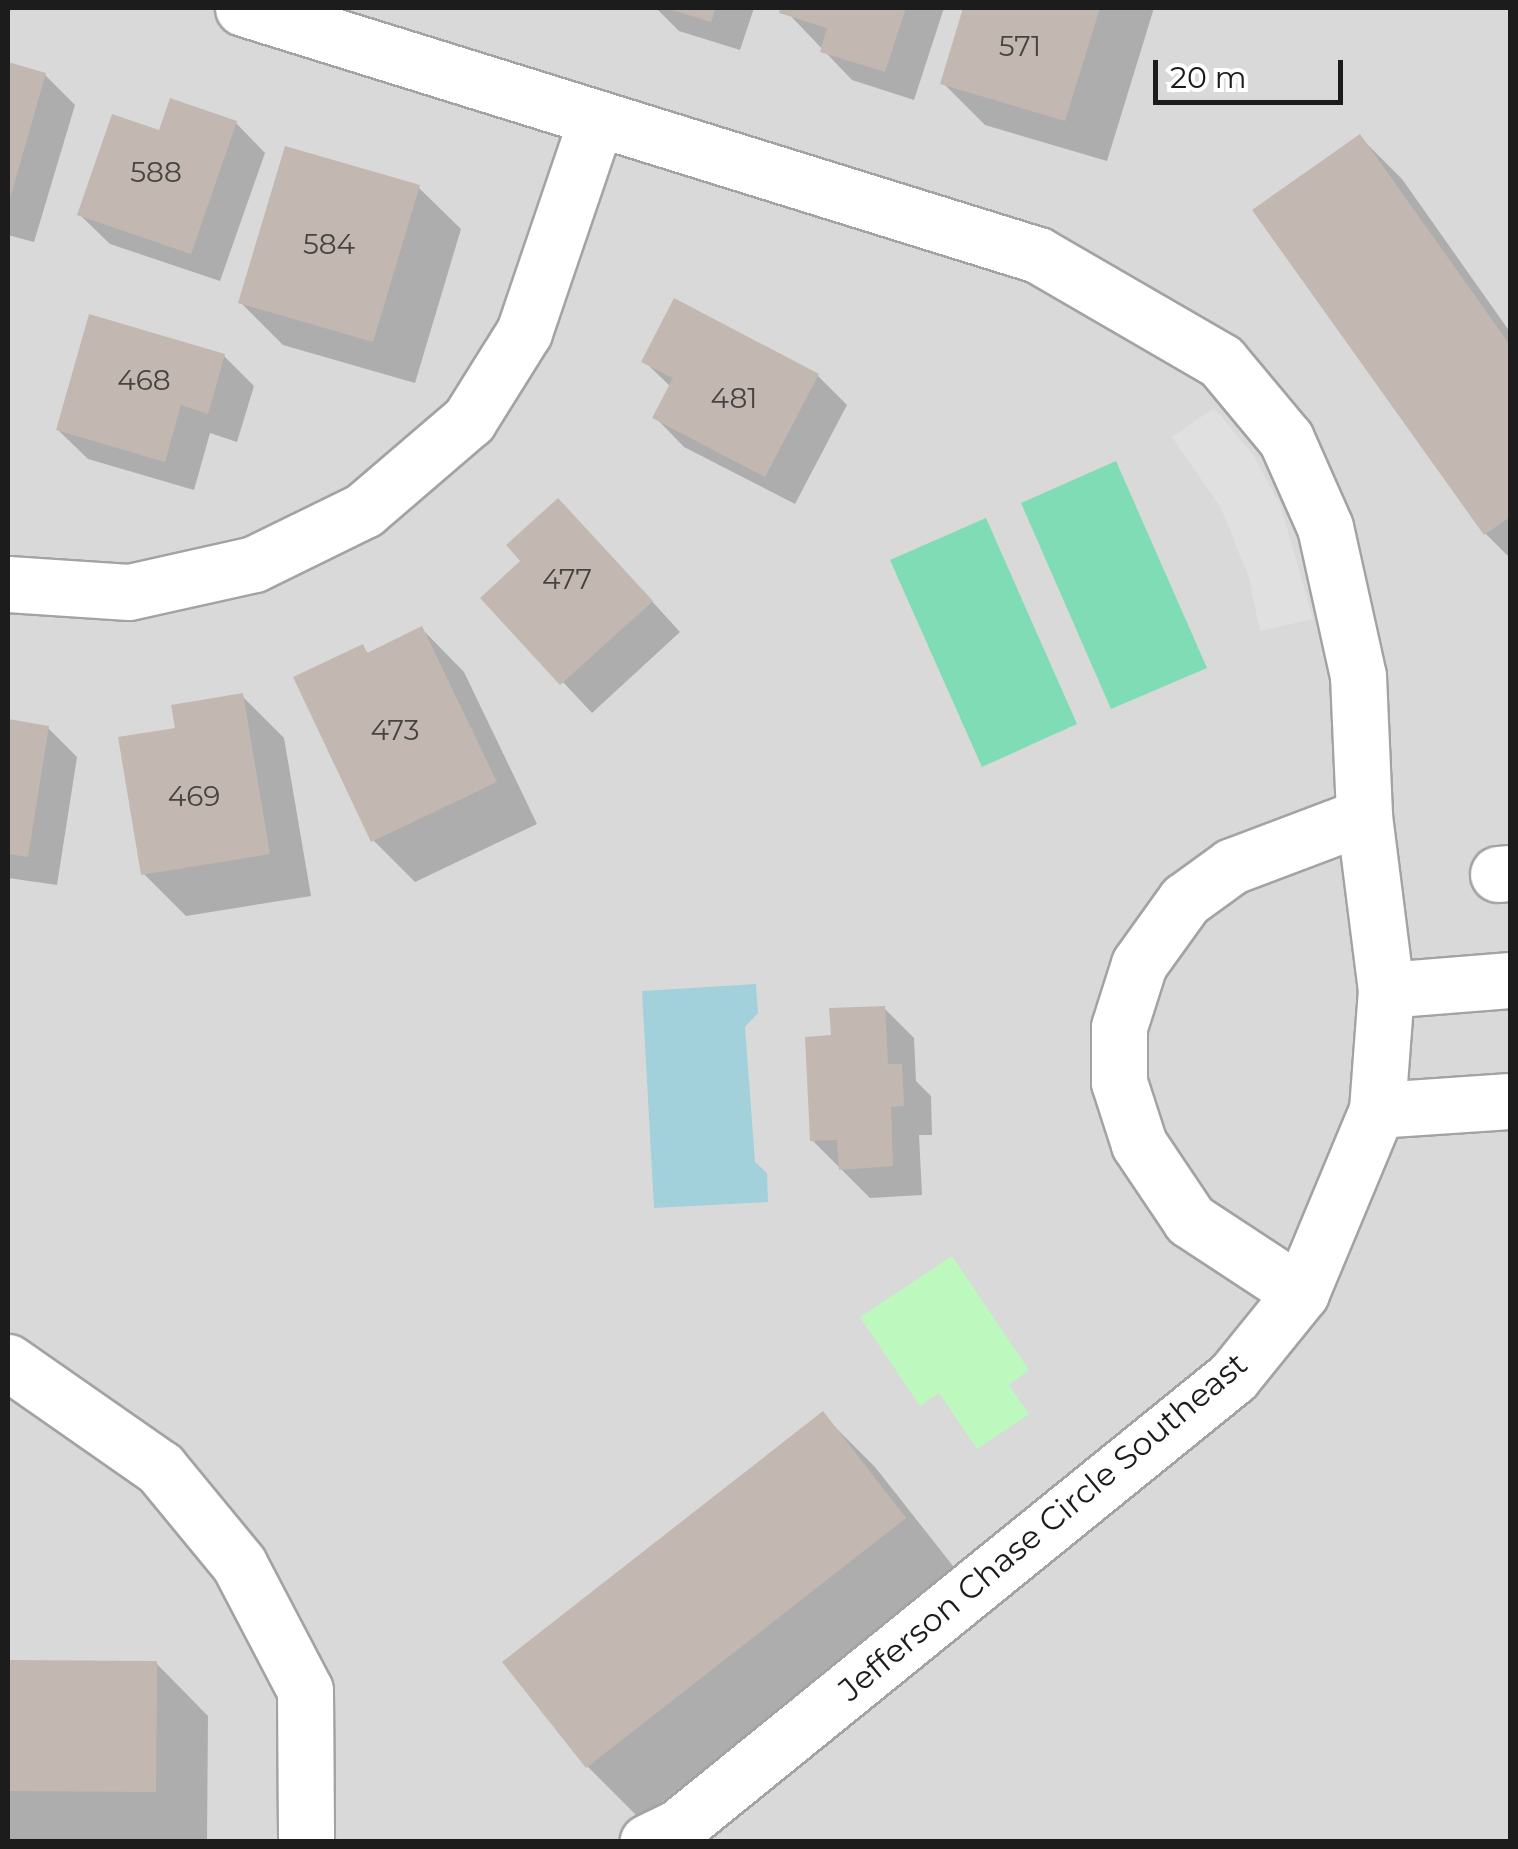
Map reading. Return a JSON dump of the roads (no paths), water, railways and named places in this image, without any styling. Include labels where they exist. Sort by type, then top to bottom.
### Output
[{"type":"street","name":"Jefferson Chase Circle Southeast","points":[[243,8],[1038,255],[1221,361],[1286,439],[1325,527],[1358,676],[1364,816],[1386,990],[1377,1110],[1300,1293],[1233,1377],[678,1827],[647,1842]]},
{"type":"street","points":[[8,584],[129,592],[254,564],[364,510],[469,420],[524,332],[597,118]]},
{"type":"street","points":[[1300,1293],[1190,1220],[1139,1144],[1118,1082],[1119,1027],[1139,964],[1186,900],[1232,866],[1364,816]]},
{"type":"street","points":[[1386,990],[1510,980]]},
{"type":"street","points":[[1377,1110],[1510,1101]]},
{"type":"street","points":[[8,1362],[160,1468],[239,1564],[305,1690],[306,1842]]},
{"type":"water","points":[[756,984],[758,1013],[745,1027],[755,1162],[767,1173],[768,1202],[654,1208],[642,991]]}]
